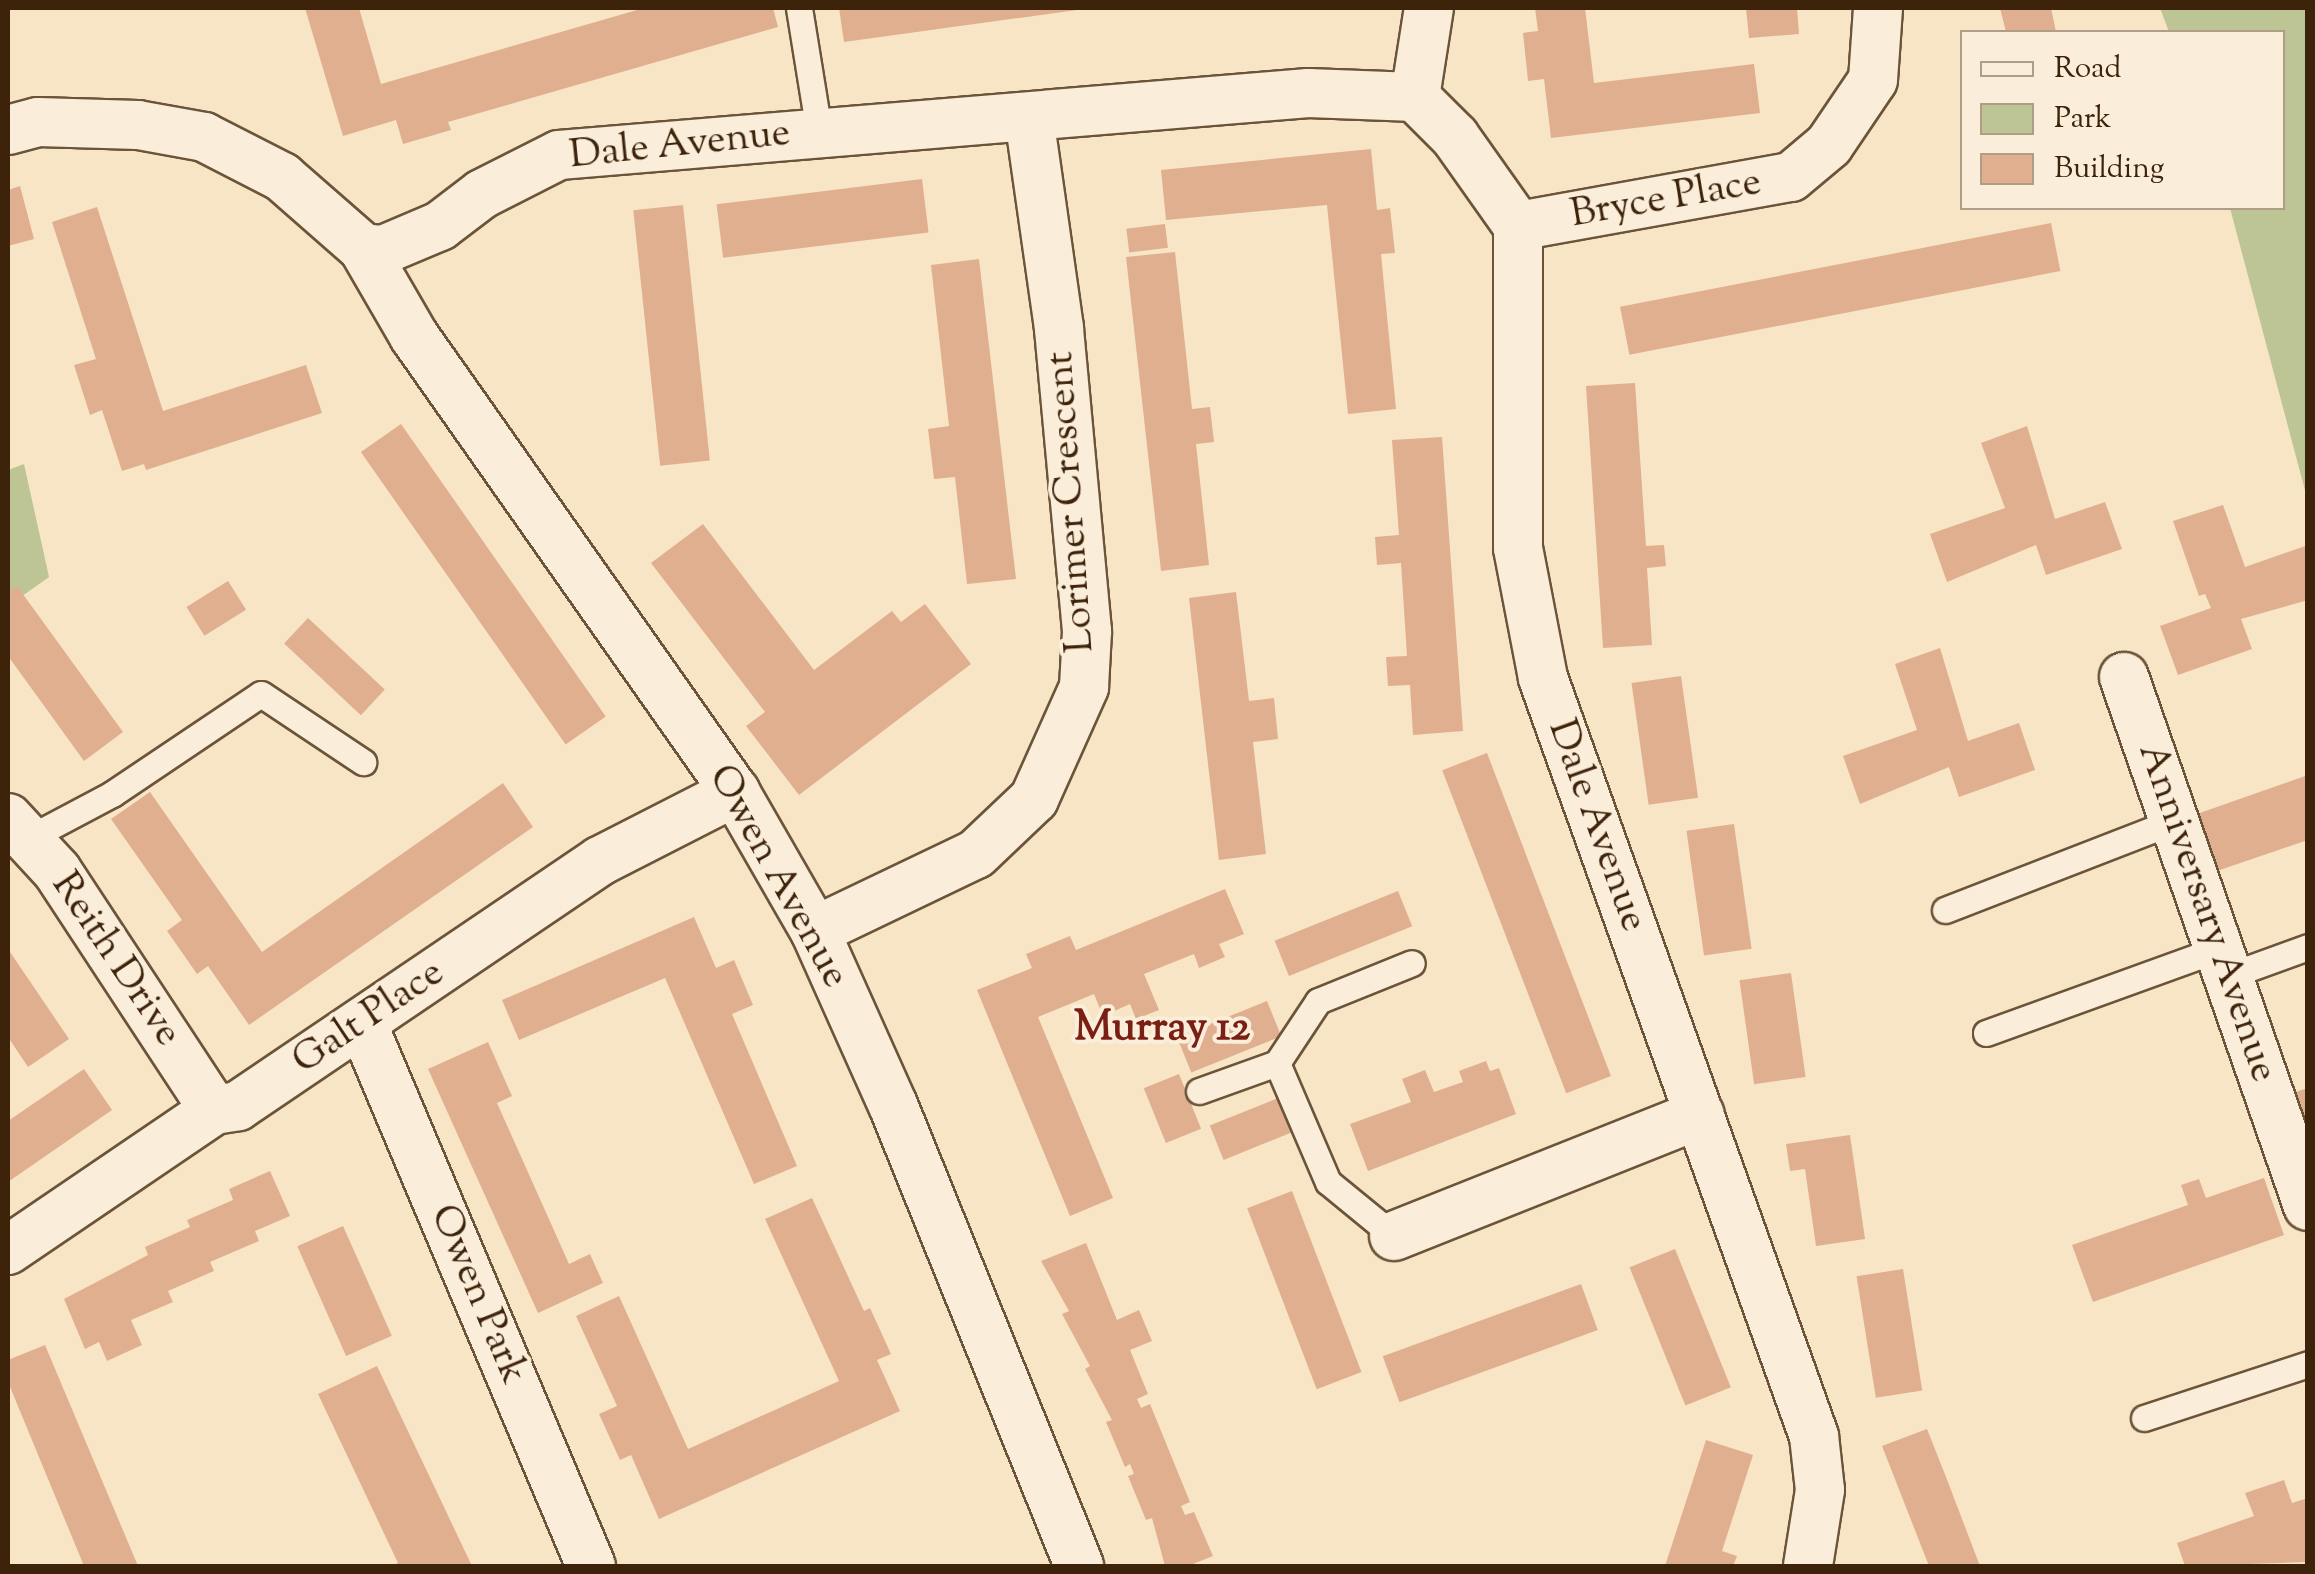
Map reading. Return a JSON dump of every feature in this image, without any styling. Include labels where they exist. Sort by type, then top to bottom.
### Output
[{"type":"street","points":[[1429,8],[1414,97],[1456,137],[1518,226]]},
{"type":"street","name":"Bryce Place","points":[[1518,226],[1791,177],[1830,145],[1874,80],[1878,8]]},
{"type":"street","name":"Dale Avenue","points":[[363,248],[383,250],[412,240],[482,194],[560,156],[1308,93],[1414,97]]},
{"type":"street","name":"Lorimer Crescent","points":[[815,931],[976,854],[1034,799],[1084,686],[1088,631],[1063,366],[1028,118]]},
{"type":"street","points":[[8,130],[58,122],[143,126],[204,137],[282,177],[363,248]]},
{"type":"street","name":"Dale Avenue","points":[[1518,226],[1518,548],[1543,678],[1814,1436],[1820,1490],[1808,1566]]},
{"type":"street","name":"Owen Avenue","points":[[363,248],[414,336],[735,792],[815,931],[893,1105],[1080,1566]]},
{"type":"street","name":"Anniversary Avenue","points":[[2124,677],[2308,1206]]},
{"type":"street","name":"Galt Place","points":[[8,1250],[214,1110],[238,1106],[600,861],[735,792]]},
{"type":"street","name":"Reith Drive","points":[[18,828],[214,1110]]},
{"type":"street","name":"Owen Park","points":[[362,1024],[591,1566]]},
{"type":"street","points":[[1394,1236],[1700,1114]]},
{"type":"lane","points":[[799,8],[819,132]]},
{"type":"lane","points":[[18,828],[112,794],[261,694],[363,762]]},
{"type":"lane","points":[[1945,910],[2174,821]]},
{"type":"lane","points":[[1986,1033],[2223,962],[2308,947]]},
{"type":"lane","points":[[1199,1092],[1277,1063],[1318,1001],[1412,963]]},
{"type":"lane","points":[[1277,1063],[1328,1182],[1394,1236]]},
{"type":"lane","points":[[2144,1418],[2308,1364]]},
{"type":"green space","points":[[2160,8],[2307,8],[2307,498],[2231,210],[2285,210],[2285,30],[2168,30]]},
{"type":"green space","points":[[24,464],[49,577],[8,606],[8,470]]},
{"type":"building","points":[[305,8],[359,8],[381,84],[644,8],[773,8],[778,27],[448,122],[451,130],[403,144],[396,120],[343,136]]},
{"type":"building","points":[[839,8],[1077,8],[1077,10],[844,42]]},
{"type":"building","points":[[1535,8],[1585,8],[1594,83],[1754,64],[1760,113],[1551,138],[1544,79],[1528,81],[1523,33],[1538,31]]},
{"type":"building","points":[[1746,8],[1797,8],[1799,34],[1749,38]]},
{"type":"building","points":[[2000,8],[2051,8],[2056,30],[2006,30]]},
{"type":"building","points":[[1371,149],[1377,210],[1390,208],[1395,253],[1381,254],[1396,409],[1348,414],[1327,205],[1166,220],[1161,170]]},
{"type":"building","points":[[922,179],[929,233],[723,258],[717,204]]},
{"type":"building","points":[[20,186],[34,239],[8,246],[8,190]]},
{"type":"building","points":[[683,205],[710,461],[660,466],[633,210]]},
{"type":"building","points":[[97,207],[163,411],[306,365],[322,413],[146,470],[144,464],[122,471],[102,410],[90,415],[74,365],[96,359],[52,222]]},
{"type":"building","points":[[2051,223],[2060,271],[1629,355],[1620,307]]},
{"type":"building","points":[[1165,224],[1168,248],[1129,253],[1126,229]]},
{"type":"building","points":[[1175,252],[1192,409],[1210,407],[1214,442],[1196,444],[1209,565],[1161,571],[1126,257]]},
{"type":"building","points":[[979,259],[1016,579],[967,584],[955,477],[934,479],[928,429],[949,426],[931,265]]},
{"type":"building","points":[[1635,383],[1646,546],[1664,545],[1666,566],[1647,568],[1652,645],[1603,648],[1586,386]]},
{"type":"building","points":[[401,424],[606,716],[566,745],[361,452]]},
{"type":"building","points":[[2027,426],[2055,519],[2105,502],[2122,549],[2046,575],[2036,545],[1947,582],[1930,534],[2005,508],[1981,443]]},
{"type":"building","points":[[1442,437],[1463,731],[1413,735],[1410,685],[1388,686],[1386,657],[1407,656],[1401,563],[1377,565],[1375,537],[1399,535],[1392,440]]},
{"type":"building","points":[[2223,505],[2245,567],[2308,545],[2308,600],[2241,619],[2252,649],[2178,675],[2160,626],[2211,608],[2205,594],[2199,596],[2173,521]]},
{"type":"building","points":[[703,524],[814,670],[892,611],[901,622],[925,604],[971,664],[799,795],[746,726],[765,712],[651,563]]},
{"type":"building","points":[[228,581],[246,610],[204,636],[186,607]]},
{"type":"building","points":[[17,586],[123,732],[84,761],[8,656],[8,593]]},
{"type":"building","points":[[1236,592],[1249,701],[1274,698],[1278,739],[1253,742],[1266,854],[1219,860],[1189,598]]},
{"type":"building","points":[[308,618],[385,690],[361,715],[284,644]]},
{"type":"building","points":[[1940,648],[1968,741],[2019,723],[2035,770],[1959,797],[1949,767],[1860,804],[1843,756],[1917,730],[1895,664]]},
{"type":"building","points":[[1681,676],[1698,798],[1649,805],[1631,683]]},
{"type":"building","points":[[1487,753],[1611,1076],[1566,1093],[1442,770]]},
{"type":"building","points":[[2308,775],[2308,840],[2214,872],[2194,815]]},
{"type":"building","points":[[503,783],[533,827],[249,1025],[208,966],[197,974],[167,931],[182,920],[111,819],[150,792],[262,952]]},
{"type":"building","points":[[1734,824],[1752,949],[1704,955],[1686,831]]},
{"type":"building","points":[[1225,889],[1244,934],[1219,944],[1225,957],[1199,968],[1194,954],[1144,974],[1159,1010],[1136,1019],[1130,1004],[1103,1016],[1094,994],[1038,1017],[1113,1198],[1070,1216],[977,990],[1032,968],[1026,954],[1070,936],[1076,950]]},
{"type":"building","points":[[1398,891],[1412,926],[1289,976],[1275,941]]},
{"type":"building","points":[[694,917],[716,968],[734,960],[753,1005],[732,1014],[797,1166],[754,1184],[665,978],[519,1040],[502,1000]]},
{"type":"building","points":[[8,949],[69,1039],[28,1067],[8,1037]]},
{"type":"building","points":[[1791,973],[1806,1077],[1754,1084],[1740,980]]},
{"type":"building","points":[[1267,1001],[1281,1036],[1191,1073],[1177,1037]]},
{"type":"building","points":[[488,1042],[512,1096],[497,1103],[569,1264],[590,1254],[603,1283],[538,1313],[428,1069]]},
{"type":"building","points":[[1486,1061],[1490,1071],[1499,1068],[1516,1114],[1368,1171],[1350,1124],[1411,1102],[1402,1079],[1425,1070],[1434,1092],[1463,1082],[1459,1071]]},
{"type":"building","points":[[84,1069],[112,1110],[8,1182],[8,1121]]},
{"type":"building","points":[[1179,1074],[1201,1129],[1166,1143],[1144,1088]]},
{"type":"building","points":[[2308,1088],[2308,1148],[2289,1094]]},
{"type":"building","points":[[1283,1096],[1297,1130],[1224,1160],[1210,1126]]},
{"type":"building","points":[[1850,1135],[1865,1239],[1816,1246],[1805,1169],[1790,1171],[1786,1144]]},
{"type":"building","points":[[270,1171],[290,1216],[255,1231],[259,1241],[210,1262],[214,1271],[168,1291],[173,1302],[131,1320],[142,1345],[107,1361],[99,1342],[85,1349],[64,1299],[148,1255],[145,1247],[190,1227],[187,1220],[233,1200],[229,1189]]},
{"type":"building","points":[[2264,1178],[2284,1235],[2093,1302],[2072,1245],[2188,1205],[2181,1185],[2199,1179],[2206,1198]]},
{"type":"building","points":[[1292,1191],[1362,1372],[1317,1389],[1247,1208]]},
{"type":"building","points":[[812,1198],[864,1311],[870,1308],[891,1354],[877,1360],[900,1411],[659,1519],[631,1455],[620,1460],[599,1414],[617,1406],[576,1316],[619,1296],[688,1449],[839,1381],[765,1219]]},
{"type":"building","points":[[343,1226],[392,1336],[346,1356],[297,1246]]},
{"type":"building","points":[[1086,1243],[1117,1320],[1139,1310],[1152,1341],[1130,1350],[1148,1394],[1137,1399],[1141,1408],[1150,1404],[1190,1502],[1181,1506],[1185,1515],[1194,1512],[1213,1556],[1188,1566],[1165,1566],[1152,1518],[1146,1520],[1128,1476],[1134,1474],[1130,1464],[1125,1467],[1106,1422],[1112,1420],[1085,1369],[1090,1366],[1062,1314],[1069,1311],[1041,1261]]},
{"type":"building","points":[[1675,1249],[1731,1387],[1685,1406],[1630,1267]]},
{"type":"building","points":[[1903,1269],[1922,1390],[1876,1398],[1857,1276]]},
{"type":"building","points":[[1581,1284],[1598,1330],[1399,1402],[1383,1356]]},
{"type":"building","points":[[45,1345],[138,1566],[84,1566],[8,1382],[8,1360]]},
{"type":"building","points":[[377,1366],[472,1566],[390,1566],[398,1563],[318,1394]]},
{"type":"building","points":[[1927,1429],[1980,1566],[1929,1566],[1882,1446]]},
{"type":"building","points":[[1706,1440],[1753,1455],[1722,1551],[1737,1556],[1733,1566],[1665,1566]]},
{"type":"building","points":[[2284,1480],[2292,1503],[2308,1498],[2308,1562],[2185,1566],[2177,1543],[2254,1516],[2245,1493]]},
{"type":"district","name":"Murray 12","points":[[1162,1029]]}]
